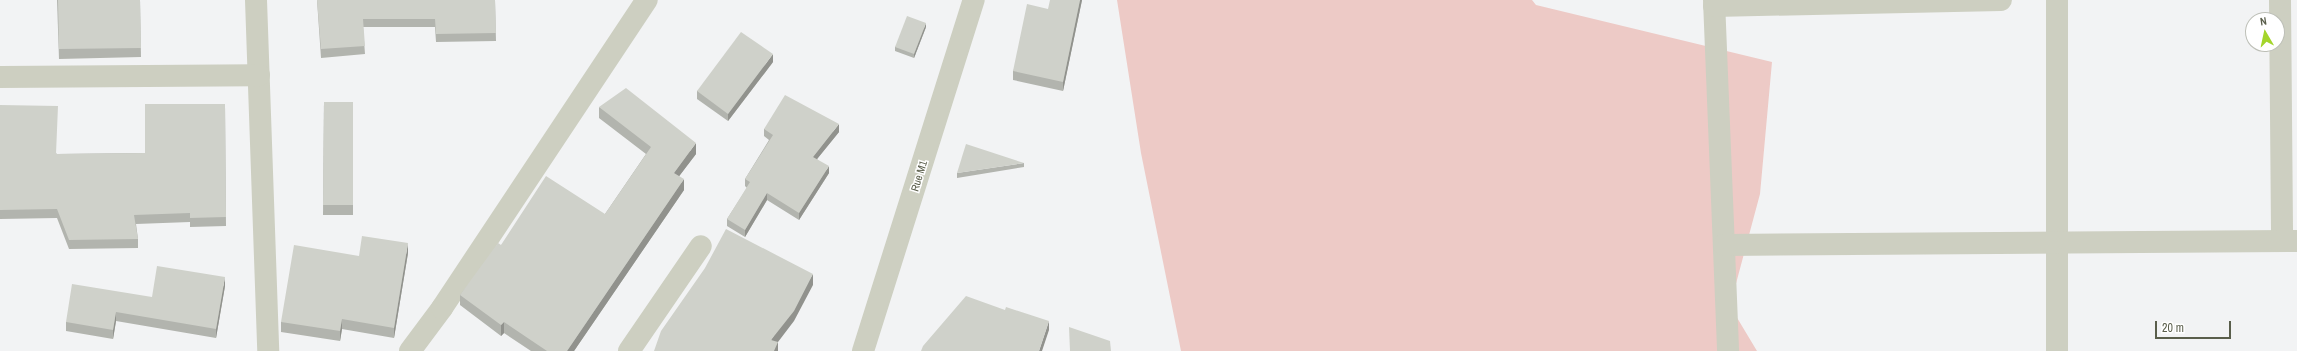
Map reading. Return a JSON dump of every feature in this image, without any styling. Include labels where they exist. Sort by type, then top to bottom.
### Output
[{"type":"street","points":[[256,0],[268,351]]},
{"type":"street","points":[[410,351],[442,308],[648,0]]},
{"type":"street","name":"Rue M1","points":[[864,351],[974,0]]},
{"type":"street","points":[[1728,351],[1714,3],[2002,0]]},
{"type":"street","points":[[2057,0],[2057,351]]},
{"type":"street","points":[[1724,245],[2057,244],[2290,241],[2280,0]]},
{"type":"street","points":[[0,77],[258,75]]},
{"type":"street","points":[[629,351],[701,246]]},
{"type":"shaded area","points":[[1117,0],[1532,0],[1536,5],[1772,62],[1760,194],[1730,306],[1757,351],[1181,351],[1141,153]]},
{"type":"building","points":[[58,0],[140,0],[141,48],[59,49]]},
{"type":"building","points":[[317,0],[495,0],[496,33],[436,34],[435,19],[363,19],[365,46],[321,49]]},
{"type":"building","points":[[1050,0],[1080,0],[1063,82],[1013,71],[1027,4],[1048,9]]},
{"type":"building","points":[[907,16],[926,23],[914,54],[895,47]]},
{"type":"building","points":[[741,32],[773,54],[728,114],[697,91]]},
{"type":"building","points":[[626,88],[696,143],[674,173],[684,179],[567,351],[547,351],[504,322],[501,325],[460,295],[498,243],[501,245],[546,176],[605,214],[651,147],[599,107]]},
{"type":"building","points":[[785,95],[839,124],[813,157],[829,166],[799,213],[767,193],[745,230],[727,219],[750,182],[745,179],[773,135],[764,129]]},
{"type":"building","points":[[324,102],[353,102],[353,205],[323,205]]},
{"type":"building","points":[[145,104],[225,104],[226,217],[190,218],[190,213],[134,215],[138,239],[69,240],[57,209],[0,210],[0,105],[58,106],[56,154],[145,153]]},
{"type":"building","points":[[966,144],[1024,163],[957,173]]},
{"type":"building","points":[[726,229],[813,274],[794,311],[771,340],[778,342],[774,351],[654,351],[661,331],[705,268]]},
{"type":"building","points":[[362,236],[408,243],[394,328],[342,319],[340,331],[281,322],[294,245],[359,256]]},
{"type":"building","points":[[157,266],[225,277],[216,329],[116,312],[113,330],[66,322],[72,284],[152,297]]},
{"type":"building","points":[[966,296],[1005,310],[1006,307],[1049,321],[1039,351],[921,351],[923,346]]},
{"type":"building","points":[[1069,327],[1110,341],[1111,351],[1070,351]]}]
